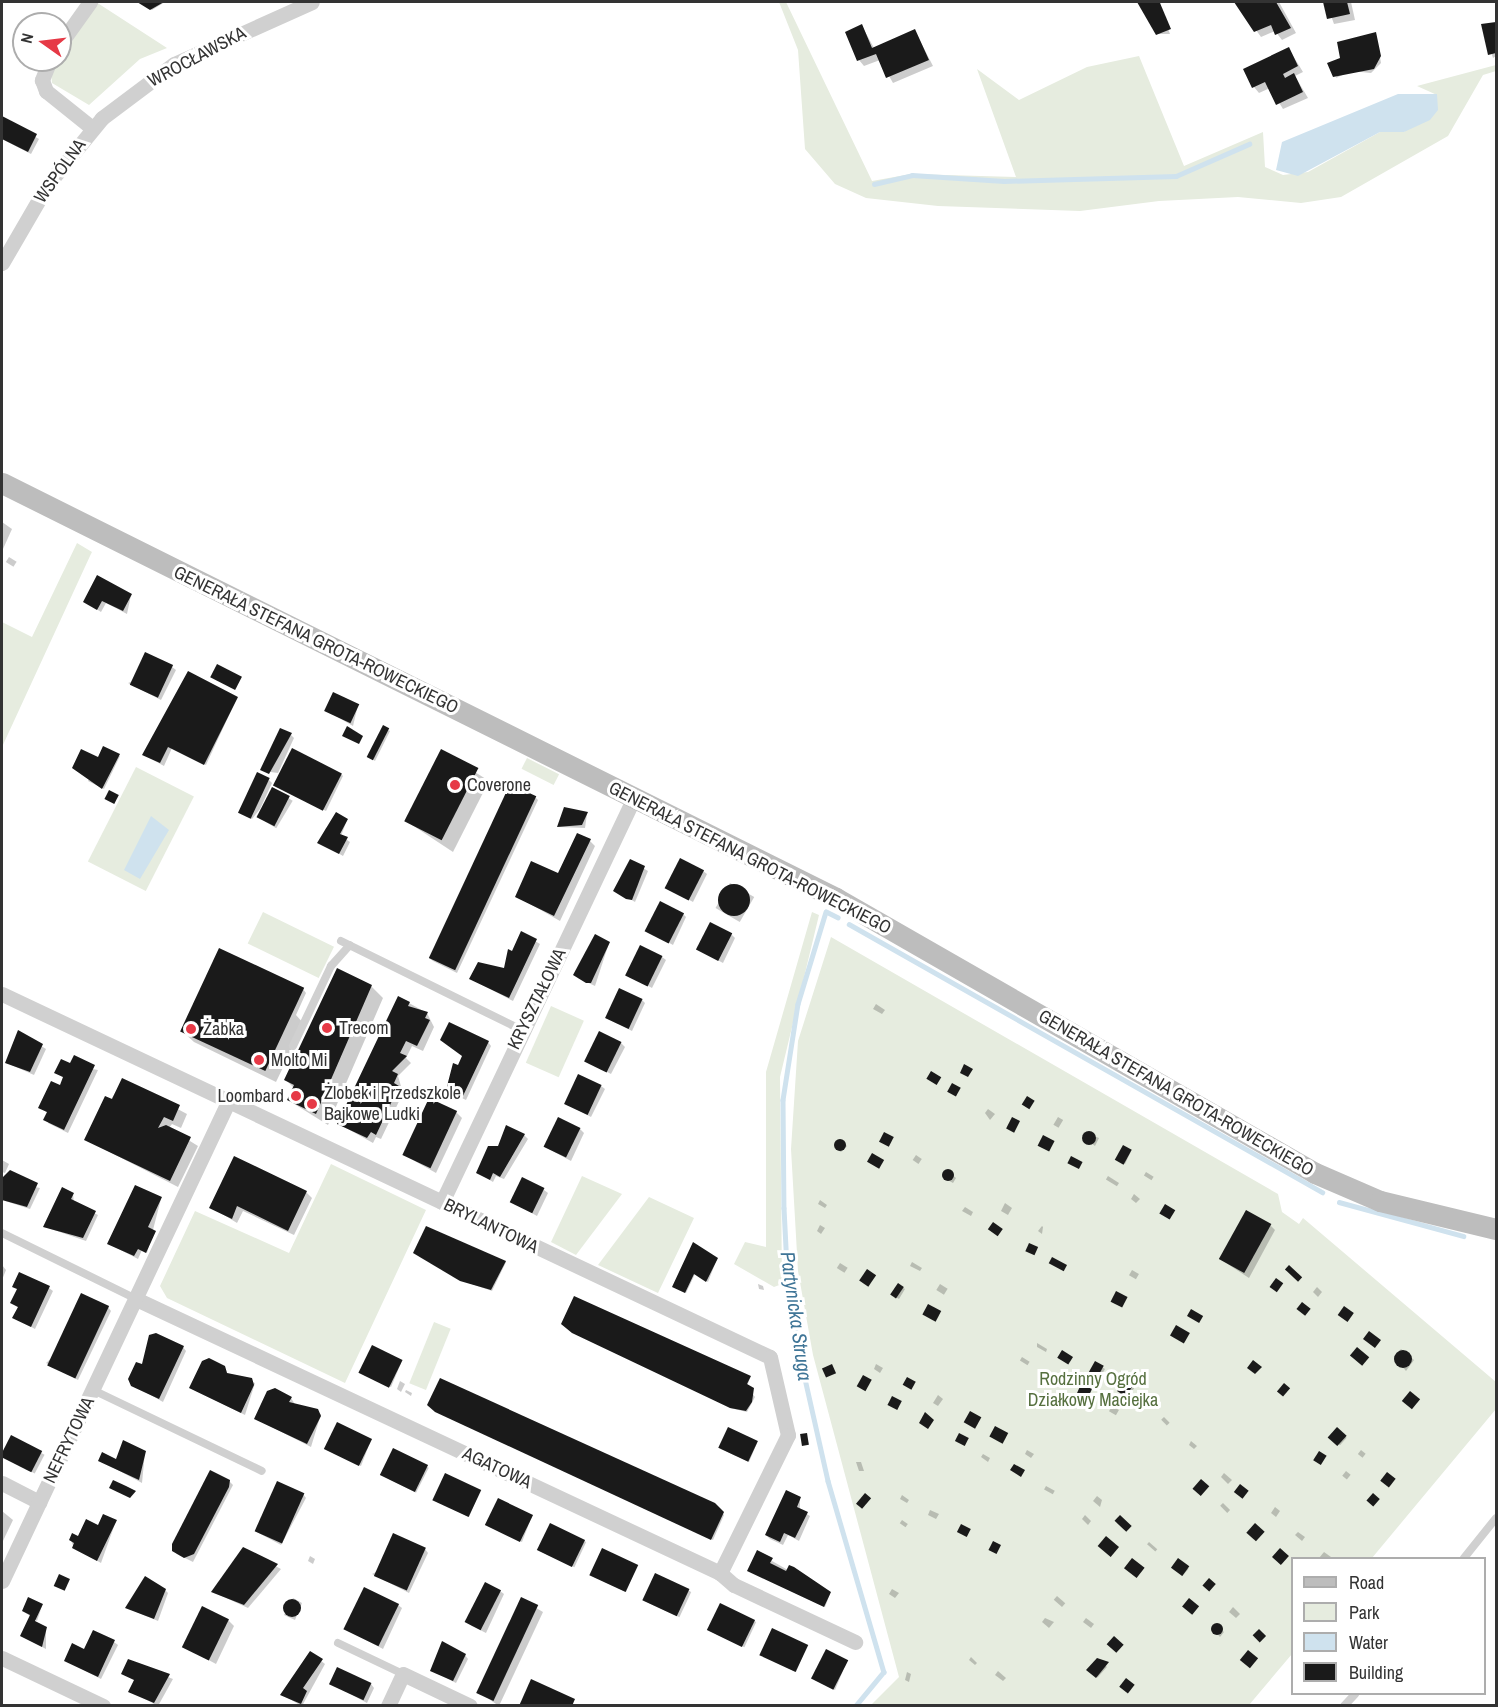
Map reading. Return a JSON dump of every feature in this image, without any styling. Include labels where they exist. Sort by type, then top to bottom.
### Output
[{"type":"street","points":[[72,27],[90,2]]},
{"type":"street","name":"WROCŁAWSKA","points":[[92,128],[174,64],[312,2]]},
{"type":"street","name":"WSPÓLNA","points":[[2,263],[48,184],[92,128],[46,91],[42,80],[45,72]]},
{"type":"street","name":"GENERAŁA STEFANA GROTA-ROWECKIEGO","points":[[2,483],[836,898],[1316,1173],[1380,1201],[1497,1229]]},
{"type":"street","name":"KRYSZTAŁOWA","points":[[442,1202],[634,798]]},
{"type":"street","name":"BRYLANTOWA","points":[[2,994],[770,1357],[788,1435],[720,1573]]},
{"type":"street","name":"NEFRYTOWA","points":[[2,1581],[228,1102]]},
{"type":"street","name":"AGATOWA","points":[[136,1299],[720,1573],[734,1585],[855,1642]]},
{"type":"street","points":[[2,1483],[39,1502]]},
{"type":"street","points":[[2,1658],[103,1706]]},
{"type":"street","points":[[388,1706],[403,1674],[470,1706]]},
{"type":"lane","points":[[341,941],[522,1030]]},
{"type":"lane","points":[[293,1046],[332,966],[350,945]]},
{"type":"lane","points":[[2,1233],[136,1299]]},
{"type":"lane","points":[[93,1390],[262,1471]]},
{"type":"lane","points":[[1465,1557],[1497,1518]]},
{"type":"lane","points":[[338,1643],[403,1674]]},
{"type":"green space","points":[[96,2],[167,48],[140,59],[89,105],[52,83],[52,72],[72,72],[72,40]]},
{"type":"green space","points":[[779,2],[786,2],[872,181],[911,174],[1016,177],[977,69],[1019,100],[1087,67],[1139,56],[1184,166],[1263,132],[1265,167],[1283,175],[1308,172],[1380,132],[1404,132],[1437,95],[1417,86],[1496,65],[1496,71],[1483,75],[1448,136],[1341,197],[1301,203],[1238,197],[1159,201],[1080,211],[938,206],[866,198],[835,184],[805,149],[798,50]]},
{"type":"green space","points":[[77,543],[92,552],[2,747],[2,622],[32,637]]},
{"type":"green space","points":[[527,758],[559,774],[554,785],[522,769]]},
{"type":"green space","points":[[136,767],[194,797],[146,891],[88,861]]},
{"type":"green space","points":[[263,912],[334,947],[319,978],[248,943]]},
{"type":"green space","points":[[812,912],[819,915],[780,1077],[782,1284],[774,1287],[734,1264],[745,1242],[766,1247],[766,1072]]},
{"type":"green space","name":"Rodzinny Ogród Działkowy Maciejka","points":[[831,937],[1278,1194],[1282,1212],[1299,1224],[1303,1218],[1496,1382],[1496,1409],[1373,1557],[1291,1557],[1291,1655],[1249,1705],[871,1705],[899,1677],[813,1355],[798,1271],[791,1149],[798,1041]]},
{"type":"green space","points":[[551,1006],[584,1021],[559,1077],[526,1063]]},
{"type":"green space","points":[[331,1164],[426,1210],[345,1383],[167,1298],[160,1286],[195,1211],[289,1253]]},
{"type":"green space","points":[[582,1176],[622,1194],[576,1255],[551,1242]]},
{"type":"green space","points":[[649,1197],[694,1218],[658,1293],[598,1265]]},
{"type":"green space","points":[[434,1322],[451,1329],[426,1390],[409,1383]]},
{"type":"water","points":[[1398,94],[1437,94],[1438,110],[1430,120],[1404,132],[1380,132],[1298,176],[1276,170],[1282,142]]},
{"type":"water","points":[[151,816],[169,830],[140,879],[124,870]]},
{"type":"building","points":[[137,2],[164,2],[150,10]]},
{"type":"building","points":[[1137,2],[1160,3],[1171,29],[1156,35]]},
{"type":"building","points":[[1234,2],[1276,2],[1291,28],[1275,35],[1271,25],[1254,32]]},
{"type":"building","points":[[1323,2],[1347,2],[1350,14],[1327,19]]},
{"type":"building","points":[[1496,22],[1496,53],[1488,55],[1481,24]]},
{"type":"building","points":[[862,24],[872,48],[915,29],[929,60],[886,78],[876,54],[857,61],[845,32]]},
{"type":"building","points":[[1376,32],[1381,56],[1374,69],[1333,77],[1327,63],[1340,58],[1337,42]]},
{"type":"building","points":[[1289,47],[1298,66],[1283,74],[1285,78],[1294,73],[1303,92],[1276,105],[1265,82],[1252,88],[1243,69]]},
{"type":"building","points":[[2,116],[37,134],[28,152],[2,139]]},
{"type":"building","points":[[97,575],[132,594],[123,611],[102,601],[97,610],[83,602]]},
{"type":"building","points":[[145,652],[173,665],[158,698],[130,685]]},
{"type":"building","points":[[217,664],[242,677],[235,690],[210,677]]},
{"type":"building","points":[[188,671],[238,697],[204,765],[168,747],[160,763],[142,755]]},
{"type":"building","points":[[333,692],[359,704],[350,723],[324,711]]},
{"type":"building","points":[[383,725],[389,728],[373,760],[367,757]]},
{"type":"building","points":[[347,726],[363,736],[359,744],[342,736]]},
{"type":"building","points":[[280,728],[292,733],[269,774],[260,770]]},
{"type":"building","points":[[103,746],[120,754],[102,789],[72,768],[81,749],[98,757]]},
{"type":"building","points":[[292,748],[342,773],[323,811],[273,785]]},
{"type":"building","points":[[441,749],[478,768],[442,840],[404,821]]},
{"type":"building","points":[[257,772],[270,778],[251,819],[238,813]]},
{"type":"building","points":[[510,784],[536,796],[455,970],[429,958]]},
{"type":"building","points":[[272,787],[290,796],[274,826],[257,817]]},
{"type":"building","points":[[109,790],[119,795],[114,804],[104,799]]},
{"type":"building","points":[[564,807],[588,812],[582,825],[557,827]]},
{"type":"building","points":[[336,812],[348,819],[340,834],[348,837],[339,854],[317,843]]},
{"type":"building","points":[[577,833],[591,839],[554,916],[515,897],[531,861],[558,873]]},
{"type":"building","points":[[680,858],[704,870],[689,901],[665,888]]},
{"type":"building","points":[[630,859],[645,866],[632,900],[613,891]]},
{"type":"building","points":[[734,884],[745,889],[750,900],[745,911],[734,916],[723,911],[718,900],[723,889]]},
{"type":"building","points":[[660,901],[684,913],[669,944],[645,931]]},
{"type":"building","points":[[710,922],[732,933],[718,961],[696,950]]},
{"type":"building","points":[[521,931],[537,939],[509,998],[469,979],[478,962],[504,968],[508,949],[512,951]]},
{"type":"building","points":[[595,934],[610,942],[591,983],[586,983],[573,975]]},
{"type":"building","points":[[640,945],[662,956],[648,987],[625,976]]},
{"type":"building","points":[[219,948],[304,988],[265,1071],[180,1031]]},
{"type":"building","points":[[337,968],[372,985],[316,1114],[287,1100],[294,1085],[284,1080]]},
{"type":"building","points":[[619,988],[643,999],[629,1029],[605,1018]]},
{"type":"building","points":[[398,996],[410,1002],[408,1006],[428,1012],[425,1018],[430,1020],[417,1046],[406,1041],[400,1053],[407,1056],[392,1071],[398,1074],[394,1083],[399,1086],[376,1135],[371,1132],[367,1138],[337,1124]]},
{"type":"building","points":[[449,1022],[489,1041],[462,1098],[446,1090],[453,1063],[458,1065],[462,1056],[440,1040]]},
{"type":"building","points":[[18,1030],[43,1044],[30,1072],[5,1063]]},
{"type":"building","points":[[599,1031],[621,1042],[607,1073],[584,1062]]},
{"type":"building","points":[[74,1055],[95,1065],[64,1130],[43,1120],[47,1112],[38,1108],[51,1081],[60,1085],[63,1077],[54,1073],[61,1059],[70,1063]]},
{"type":"building","points":[[964,1064],[973,1069],[968,1077],[960,1073]]},
{"type":"building","points":[[931,1071],[941,1077],[937,1085],[926,1079]]},
{"type":"building","points":[[578,1074],[602,1085],[588,1115],[564,1104]]},
{"type":"building","points":[[122,1078],[180,1105],[173,1121],[164,1117],[158,1128],[166,1125],[191,1137],[170,1181],[84,1140],[105,1096],[112,1099]]},
{"type":"building","points":[[952,1083],[961,1088],[956,1097],[947,1092]]},
{"type":"building","points":[[1027,1096],[1035,1101],[1029,1109],[1022,1104]]},
{"type":"building","points":[[429,1098],[457,1111],[430,1168],[402,1155]]},
{"type":"building","points":[[558,1117],[580,1128],[566,1158],[544,1147]]},
{"type":"building","points":[[1012,1117],[1020,1121],[1014,1133],[1006,1129]]},
{"type":"building","points":[[506,1125],[525,1134],[500,1177],[493,1173],[490,1180],[476,1173],[488,1146],[498,1146]]},
{"type":"building","points":[[1086,1131],[1092,1131],[1096,1138],[1092,1145],[1086,1145],[1082,1141],[1082,1135]]},
{"type":"building","points":[[884,1132],[894,1137],[889,1147],[879,1142]]},
{"type":"building","points":[[1043,1135],[1055,1141],[1049,1152],[1038,1146]]},
{"type":"building","points":[[842,1139],[846,1145],[842,1151],[838,1151],[834,1143]]},
{"type":"building","points":[[1123,1145],[1132,1150],[1124,1165],[1115,1160]]},
{"type":"building","points":[[872,1153],[884,1160],[879,1169],[867,1162]]},
{"type":"building","points":[[234,1156],[307,1191],[288,1231],[237,1206],[232,1219],[209,1208]]},
{"type":"building","points":[[1071,1156],[1083,1162],[1079,1169],[1067,1163]]},
{"type":"building","points":[[950,1169],[954,1175],[950,1181],[946,1181],[942,1173]]},
{"type":"building","points":[[10,1170],[38,1183],[27,1207],[2,1200],[2,1178]]},
{"type":"building","points":[[522,1177],[544,1188],[532,1213],[510,1202]]},
{"type":"building","points":[[135,1185],[162,1197],[148,1227],[156,1231],[146,1253],[138,1249],[134,1256],[107,1244]]},
{"type":"building","points":[[62,1187],[74,1193],[71,1199],[96,1211],[83,1238],[43,1227]]},
{"type":"building","points":[[1165,1204],[1175,1210],[1170,1220],[1159,1213]]},
{"type":"building","points":[[1246,1210],[1271,1224],[1244,1273],[1219,1259]]},
{"type":"building","points":[[993,1222],[1003,1229],[998,1236],[988,1229]]},
{"type":"building","points":[[426,1226],[506,1261],[491,1290],[460,1281],[413,1253]]},
{"type":"building","points":[[693,1242],[718,1258],[706,1282],[694,1274],[685,1293],[672,1287]]},
{"type":"building","points":[[1029,1243],[1038,1247],[1034,1255],[1025,1251]]},
{"type":"building","points":[[1052,1257],[1067,1265],[1064,1271],[1049,1263]]},
{"type":"building","points":[[1289,1265],[1302,1277],[1298,1282],[1285,1269]]},
{"type":"building","points":[[867,1269],[876,1275],[868,1287],[859,1281]]},
{"type":"building","points":[[19,1272],[50,1286],[31,1327],[12,1318],[18,1307],[10,1303],[17,1289],[12,1287]]},
{"type":"building","points":[[1276,1278],[1283,1283],[1277,1292],[1270,1287]]},
{"type":"building","points":[[898,1283],[904,1287],[896,1299],[890,1295]]},
{"type":"building","points":[[1116,1291],[1128,1297],[1122,1308],[1111,1302]]},
{"type":"building","points":[[81,1293],[109,1306],[75,1379],[47,1366]]},
{"type":"building","points":[[574,1296],[751,1376],[747,1384],[754,1388],[752,1402],[746,1411],[730,1408],[572,1333],[561,1324]]},
{"type":"building","points":[[1302,1302],[1311,1309],[1305,1316],[1296,1309]]},
{"type":"building","points":[[928,1304],[941,1311],[936,1322],[922,1315]]},
{"type":"building","points":[[1344,1306],[1354,1313],[1348,1322],[1338,1315]]},
{"type":"building","points":[[1191,1309],[1203,1316],[1199,1323],[1187,1316]]},
{"type":"building","points":[[1176,1325],[1190,1333],[1184,1343],[1170,1335]]},
{"type":"building","points":[[1369,1331],[1381,1340],[1375,1348],[1363,1339]]},
{"type":"building","points":[[156,1333],[184,1346],[159,1399],[131,1386],[128,1379],[136,1362],[142,1364],[149,1335]]},
{"type":"building","points":[[372,1345],[403,1360],[389,1388],[358,1373]]},
{"type":"building","points":[[1357,1347],[1369,1357],[1362,1366],[1350,1355]]},
{"type":"building","points":[[1062,1350],[1073,1357],[1068,1365],[1057,1358]]},
{"type":"building","points":[[1399,1350],[1407,1350],[1412,1355],[1410,1366],[1399,1368],[1394,1363],[1394,1355]]},
{"type":"building","points":[[209,1358],[225,1366],[227,1373],[252,1378],[254,1385],[241,1413],[189,1388],[202,1361]]},
{"type":"building","points":[[1253,1360],[1262,1367],[1255,1374],[1247,1368]]},
{"type":"building","points":[[1095,1361],[1104,1366],[1096,1381],[1087,1376]]},
{"type":"building","points":[[832,1364],[836,1373],[826,1378],[822,1368]]},
{"type":"building","points":[[863,1375],[872,1380],[865,1391],[857,1386]]},
{"type":"building","points":[[907,1377],[916,1382],[911,1390],[903,1385]]},
{"type":"building","points":[[440,1378],[715,1503],[724,1512],[711,1540],[435,1412],[427,1405]]},
{"type":"building","points":[[1125,1380],[1133,1385],[1126,1397],[1117,1391]]},
{"type":"building","points":[[1284,1383],[1290,1388],[1283,1397],[1277,1391]]},
{"type":"building","points":[[1081,1384],[1092,1389],[1088,1398],[1077,1393]]},
{"type":"building","points":[[275,1388],[292,1397],[289,1402],[318,1409],[321,1416],[307,1444],[254,1419],[267,1391]]},
{"type":"building","points":[[1410,1391],[1420,1399],[1412,1409],[1402,1401]]},
{"type":"building","points":[[892,1396],[902,1401],[897,1410],[887,1405]]},
{"type":"building","points":[[970,1411],[981,1417],[975,1429],[964,1422]]},
{"type":"building","points":[[925,1412],[934,1420],[928,1429],[919,1423]]},
{"type":"building","points":[[337,1422],[372,1439],[359,1466],[324,1449]]},
{"type":"building","points":[[995,1426],[1008,1433],[1003,1444],[989,1437]]},
{"type":"building","points":[[728,1427],[758,1441],[748,1462],[718,1448]]},
{"type":"building","points":[[1337,1427],[1347,1436],[1337,1446],[1328,1437]]},
{"type":"building","points":[[807,1433],[809,1445],[802,1446],[800,1434]]},
{"type":"building","points":[[959,1433],[969,1438],[965,1446],[955,1441]]},
{"type":"building","points":[[11,1435],[42,1451],[31,1472],[2,1457]]},
{"type":"building","points":[[123,1440],[146,1451],[139,1480],[98,1461],[102,1452],[116,1459]]},
{"type":"building","points":[[393,1448],[428,1465],[415,1492],[380,1475]]},
{"type":"building","points":[[1319,1451],[1327,1456],[1321,1465],[1313,1460]]},
{"type":"building","points":[[1014,1464],[1025,1470],[1021,1477],[1010,1470]]},
{"type":"building","points":[[210,1470],[230,1480],[229,1487],[194,1554],[184,1558],[172,1551],[172,1544]]},
{"type":"building","points":[[1387,1472],[1396,1479],[1389,1487],[1380,1481]]},
{"type":"building","points":[[445,1473],[481,1490],[469,1517],[432,1500]]},
{"type":"building","points":[[1201,1479],[1209,1486],[1201,1496],[1192,1489]]},
{"type":"building","points":[[113,1480],[136,1491],[130,1498],[109,1488]]},
{"type":"building","points":[[277,1481],[304,1493],[282,1543],[255,1531]]},
{"type":"building","points":[[1240,1484],[1249,1491],[1243,1499],[1234,1492]]},
{"type":"building","points":[[786,1490],[801,1497],[797,1507],[808,1512],[795,1538],[784,1533],[780,1542],[765,1535]]},
{"type":"building","points":[[865,1493],[871,1498],[862,1509],[856,1504]]},
{"type":"building","points":[[1373,1493],[1380,1499],[1373,1506],[1366,1501]]},
{"type":"building","points":[[498,1498],[533,1515],[520,1542],[485,1525]]},
{"type":"building","points":[[103,1514],[117,1520],[97,1561],[72,1548],[74,1543],[69,1540],[72,1533],[78,1536],[86,1519],[98,1525]]},
{"type":"building","points":[[1120,1515],[1132,1526],[1126,1532],[1115,1521]]},
{"type":"building","points":[[550,1523],[585,1540],[572,1567],[537,1550]]},
{"type":"building","points":[[1255,1523],[1265,1532],[1256,1541],[1246,1533]]},
{"type":"building","points":[[961,1524],[971,1529],[967,1537],[957,1532]]},
{"type":"building","points":[[393,1533],[426,1548],[407,1591],[374,1576]]},
{"type":"building","points":[[1106,1536],[1119,1547],[1111,1557],[1098,1546]]},
{"type":"building","points":[[993,1541],[1001,1545],[996,1554],[988,1550]]},
{"type":"building","points":[[243,1547],[278,1564],[244,1605],[211,1592]]},
{"type":"building","points":[[602,1548],[638,1565],[626,1592],[589,1575]]},
{"type":"building","points":[[1280,1548],[1289,1556],[1281,1565],[1272,1557]]},
{"type":"building","points":[[757,1550],[773,1558],[770,1563],[786,1571],[789,1565],[794,1567],[831,1592],[824,1607],[747,1571]]},
{"type":"building","points":[[1132,1558],[1145,1568],[1137,1578],[1124,1568]]},
{"type":"building","points":[[1178,1558],[1189,1566],[1182,1576],[1171,1568]]},
{"type":"building","points":[[655,1573],[689,1589],[677,1616],[642,1600]]},
{"type":"building","points":[[59,1574],[70,1579],[65,1591],[54,1586]]},
{"type":"building","points":[[145,1576],[166,1589],[154,1619],[125,1608]]},
{"type":"building","points":[[1209,1578],[1216,1584],[1209,1591],[1202,1586]]},
{"type":"building","points":[[485,1582],[501,1590],[481,1630],[465,1622]]},
{"type":"building","points":[[364,1587],[399,1604],[378,1646],[343,1629]]},
{"type":"building","points":[[28,1597],[43,1604],[35,1621],[47,1627],[42,1647],[20,1636],[30,1615],[22,1611]]},
{"type":"building","points":[[521,1597],[538,1605],[493,1701],[476,1693]]},
{"type":"building","points":[[1189,1598],[1199,1606],[1192,1615],[1182,1607]]},
{"type":"building","points":[[292,1599],[298,1602],[301,1608],[298,1614],[292,1617],[286,1614],[283,1608],[286,1602]]},
{"type":"building","points":[[720,1603],[755,1620],[742,1647],[707,1630]]},
{"type":"building","points":[[202,1606],[229,1619],[209,1660],[182,1647]]},
{"type":"building","points":[[1217,1623],[1223,1629],[1217,1635],[1211,1629]]},
{"type":"building","points":[[772,1628],[808,1645],[796,1672],[759,1655]]},
{"type":"building","points":[[1259,1629],[1266,1636],[1260,1642],[1253,1635]]},
{"type":"building","points":[[93,1630],[115,1640],[98,1677],[64,1661],[72,1643],[84,1649]]},
{"type":"building","points":[[1114,1636],[1124,1645],[1116,1653],[1107,1644]]},
{"type":"building","points":[[442,1641],[466,1654],[453,1681],[430,1671]]},
{"type":"building","points":[[826,1649],[848,1660],[833,1690],[811,1678]]},
{"type":"building","points":[[1248,1650],[1258,1658],[1250,1668],[1240,1660]]},
{"type":"building","points":[[310,1651],[323,1659],[303,1688],[307,1691],[301,1704],[280,1695]]},
{"type":"building","points":[[1097,1658],[1109,1662],[1096,1678],[1086,1670]]},
{"type":"building","points":[[128,1659],[170,1674],[154,1703],[128,1692],[134,1680],[121,1674]]},
{"type":"building","points":[[337,1667],[371,1683],[363,1700],[329,1684]]},
{"type":"building","points":[[1126,1678],[1135,1685],[1128,1693],[1119,1687]]},
{"type":"building","points":[[531,1679],[575,1699],[572,1706],[519,1706]]},
{"type":"waterway","points":[[874,184],[912,175],[1004,181],[1176,176],[1249,144]]},
{"type":"waterway","name":"Partynicka Struga","points":[[838,918],[826,912],[798,1004],[783,1100],[784,1208],[788,1286],[801,1361],[828,1481],[884,1672],[856,1706]]},
{"type":"waterway","points":[[849,924],[1322,1192]]},
{"type":"waterway","points":[[1339,1202],[1463,1236]]},
{"type":"place","name":"Coverone","points":[[455,785]]},
{"type":"place","name":"Trecom","points":[[327,1028]]},
{"type":"place","name":"Żabka","points":[[191,1029]]},
{"type":"place","name":"Molto Mi","points":[[259,1060]]},
{"type":"place","name":"Loombard","points":[[296,1096]]},
{"type":"place","name":"Żlobek i Przedszkole Bajkowe Ludki","points":[[312,1104]]}]
